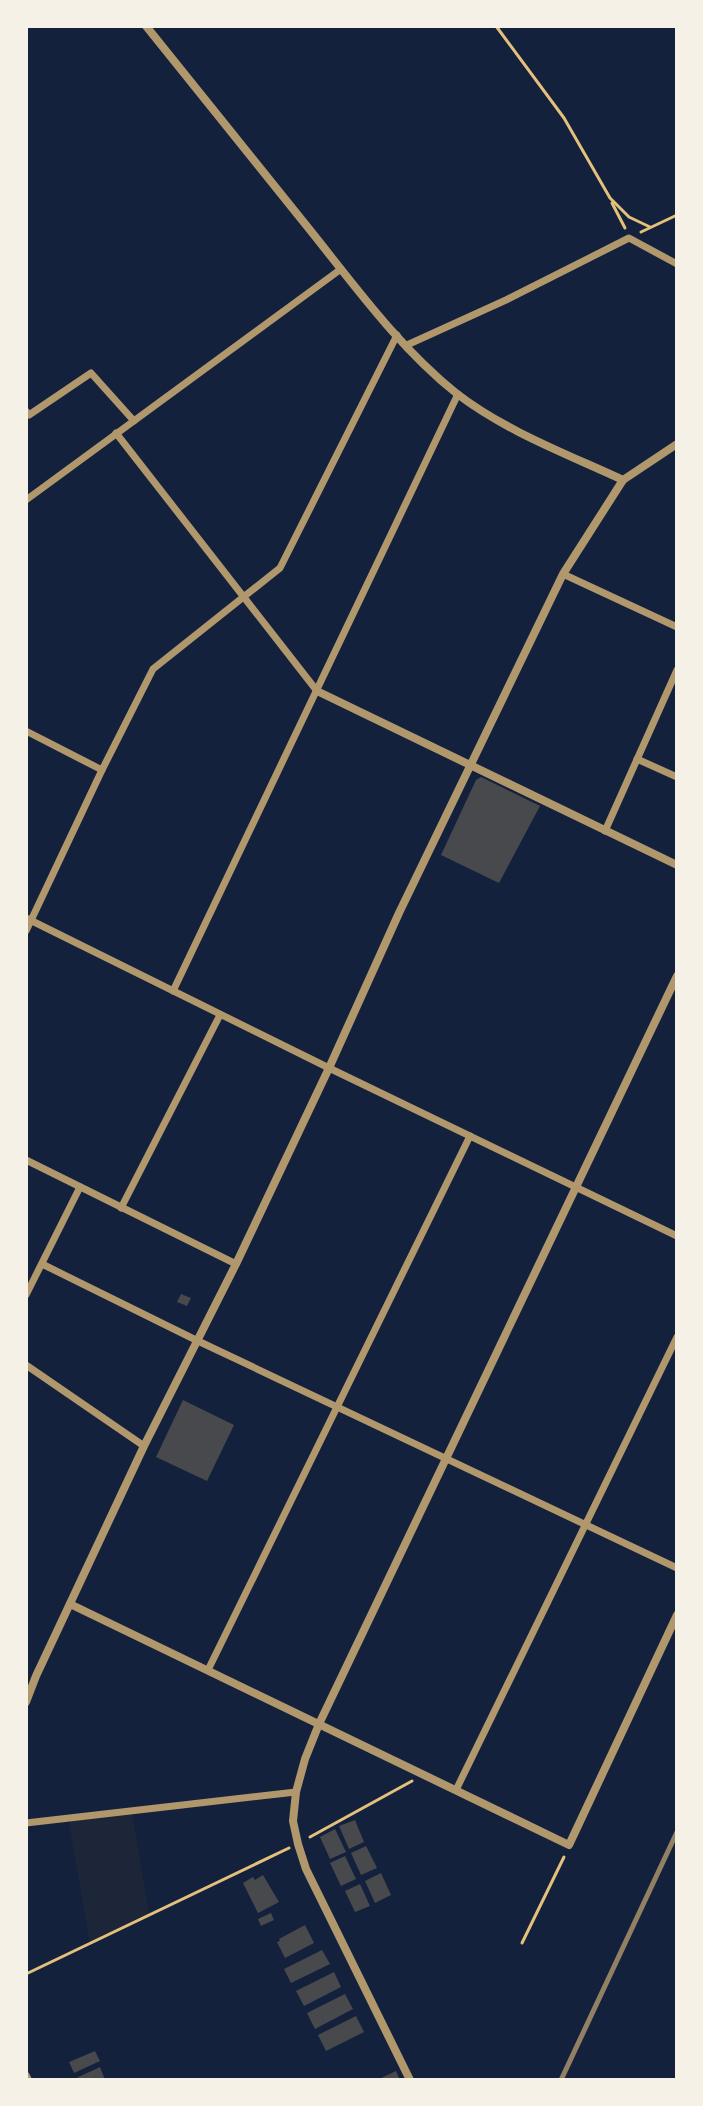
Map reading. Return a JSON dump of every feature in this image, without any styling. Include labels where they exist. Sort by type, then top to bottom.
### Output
[{"type":"street","points":[[146,26],[341,269],[434,373],[458,394],[512,428],[623,480]]},
{"type":"street","points":[[407,345],[506,300],[629,238],[677,264]]},
{"type":"street","points":[[26,500],[341,269]]},
{"type":"street","points":[[26,931],[28,920],[153,669],[280,568],[397,335]]},
{"type":"street","points":[[26,411],[29,415],[91,373],[134,421]]},
{"type":"street","points":[[173,991],[458,394]]},
{"type":"street","points":[[116,433],[317,691],[677,865]]},
{"type":"street","points":[[26,1702],[144,1446],[236,1264],[399,913],[563,574],[623,480],[677,444]]},
{"type":"street","points":[[563,574],[677,627]]},
{"type":"street","points":[[605,831],[677,670]]},
{"type":"street","points":[[26,731],[102,770]]},
{"type":"street","points":[[637,759],[677,777]]},
{"type":"street","points":[[28,920],[677,1236]]},
{"type":"street","points":[[410,2080],[306,1869],[293,1821],[296,1792],[319,1724],[677,976]]},
{"type":"street","points":[[121,1208],[220,1015]]},
{"type":"street","points":[[208,1670],[470,1136]]},
{"type":"street","points":[[26,1160],[236,1264]]},
{"type":"street","points":[[26,1295],[80,1187]]},
{"type":"street","points":[[42,1264],[677,1568]]},
{"type":"street","points":[[456,1790],[677,1337]]},
{"type":"street","points":[[26,1365],[144,1446]]},
{"type":"street","points":[[70,1604],[569,1845],[677,1615]]},
{"type":"street","points":[[26,1823],[296,1792]]},
{"type":"path","points":[[496,26],[564,118],[629,238],[677,215]]},
{"type":"path","points":[[610,198],[629,217],[650,227]]},
{"type":"path","points":[[26,1974],[298,1844],[422,1775]]},
{"type":"path","points":[[522,1943],[569,1845]]},
{"type":"shaded area","points":[[132,1811],[149,1914],[90,1943],[68,1818]]},
{"type":"building","points":[[481,777],[540,806],[499,883],[441,855],[476,780]]},
{"type":"building","points":[[181,1294],[191,1298],[187,1306],[177,1302]]},
{"type":"building","points":[[183,1400],[234,1425],[207,1481],[156,1457]]},
{"type":"building","points":[[355,1820],[364,1842],[349,1849],[339,1826]]},
{"type":"building","points":[[335,1829],[346,1852],[330,1859],[320,1837]]},
{"type":"building","points":[[366,1846],[377,1868],[361,1875],[351,1853]]},
{"type":"building","points":[[345,1856],[356,1879],[341,1886],[330,1863]]},
{"type":"building","points":[[381,1873],[391,1895],[375,1903],[365,1881]]},
{"type":"building","points":[[263,1875],[279,1902],[258,1913],[243,1883]]},
{"type":"building","points":[[360,1884],[370,1906],[355,1912],[345,1891]]},
{"type":"building","points":[[271,1913],[274,1920],[261,1926],[258,1919]]},
{"type":"building","points":[[305,1925],[314,1943],[285,1958],[277,1942]]},
{"type":"building","points":[[322,1950],[330,1964],[291,1983],[284,1969]]},
{"type":"building","points":[[334,1972],[341,1987],[304,2006],[296,1991]]},
{"type":"building","points":[[345,1994],[353,2009],[315,2029],[307,2013]]},
{"type":"building","points":[[356,2016],[364,2032],[326,2051],[318,2035]]},
{"type":"building","points":[[95,2051],[100,2061],[74,2073],[69,2062]]},
{"type":"building","points":[[100,2067],[105,2080],[72,2080]]},
{"type":"building","points":[[396,2071],[400,2080],[377,2080]]},
{"type":"railway","points":[[561,2080],[677,1832]]}]
